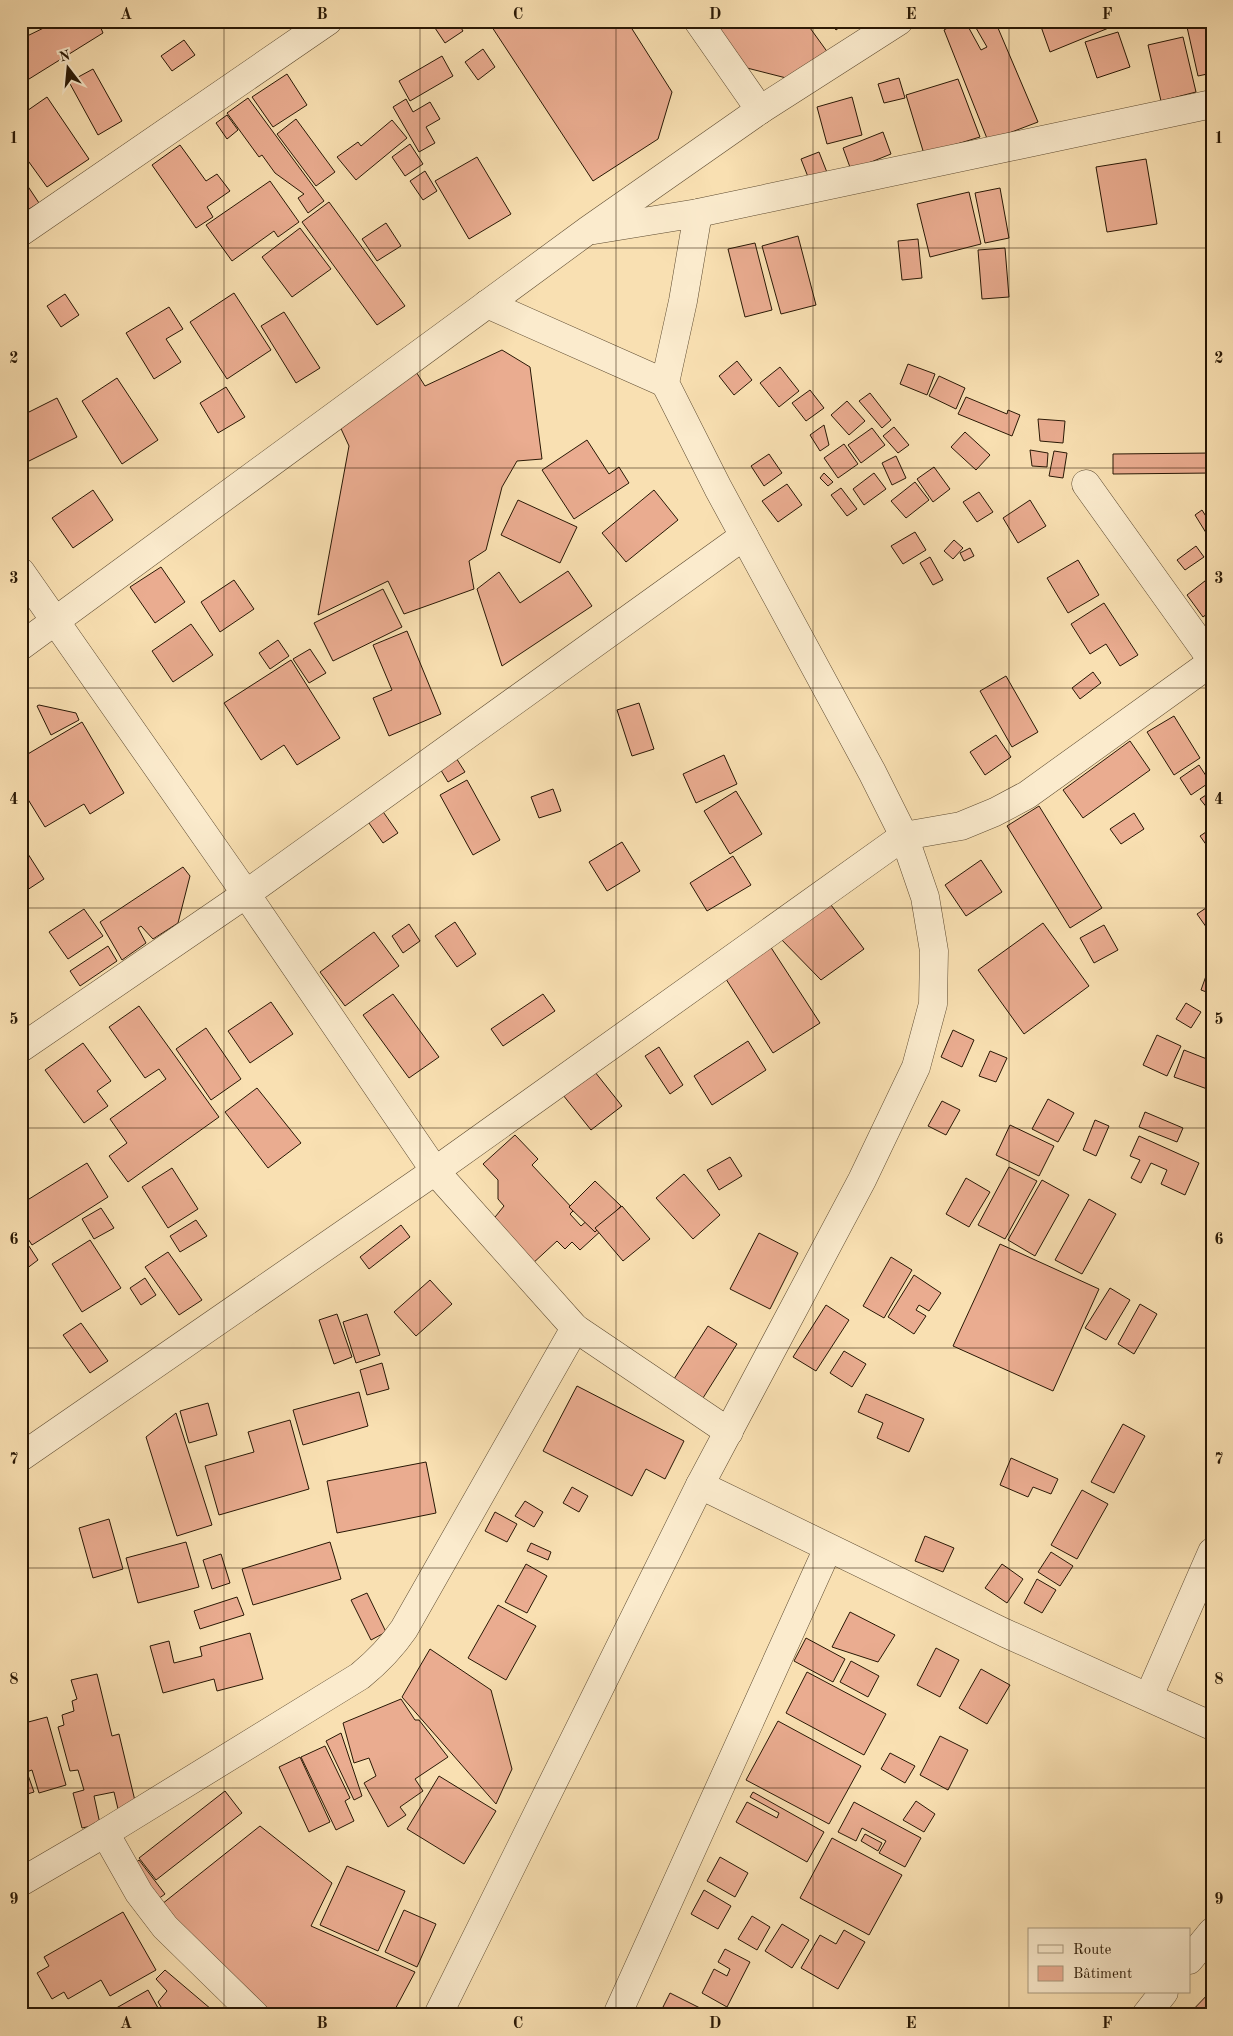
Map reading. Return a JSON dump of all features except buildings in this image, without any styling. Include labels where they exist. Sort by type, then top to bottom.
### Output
[{"type":"street","points":[[21,232],[328,21]]},
{"type":"street","points":[[698,21],[760,110]]},
{"type":"street","points":[[21,646],[587,232],[760,110],[899,21]]},
{"type":"street","points":[[587,232],[698,213],[1212,104]]},
{"type":"street","points":[[665,383],[683,301],[698,213]]},
{"type":"street","points":[[438,2015],[700,1485],[862,1180],[916,1067],[933,1004],[934,951],[925,897],[904,836],[744,536],[665,383],[487,304]]},
{"type":"street","points":[[21,1457],[435,1171],[904,836],[961,826],[995,812],[1027,795],[1212,661],[1086,484]]},
{"type":"street","points":[[21,1048],[246,894],[744,536]]},
{"type":"street","points":[[21,572],[246,894],[435,1171],[575,1328],[729,1432]]},
{"type":"street","points":[[21,1882],[106,1833],[360,1676],[391,1648],[404,1629],[575,1328]]},
{"type":"street","points":[[700,1485],[1006,1633],[1212,1726]]},
{"type":"street","points":[[617,2015],[828,1548]]},
{"type":"street","points":[[1149,1696],[1212,1552]]},
{"type":"street","points":[[106,1833],[152,1912],[253,2014]]},
{"type":"street","points":[[1190,1959],[1212,1932]]},
{"type":"street","points":[[1146,2015],[1162,1994]]}]
